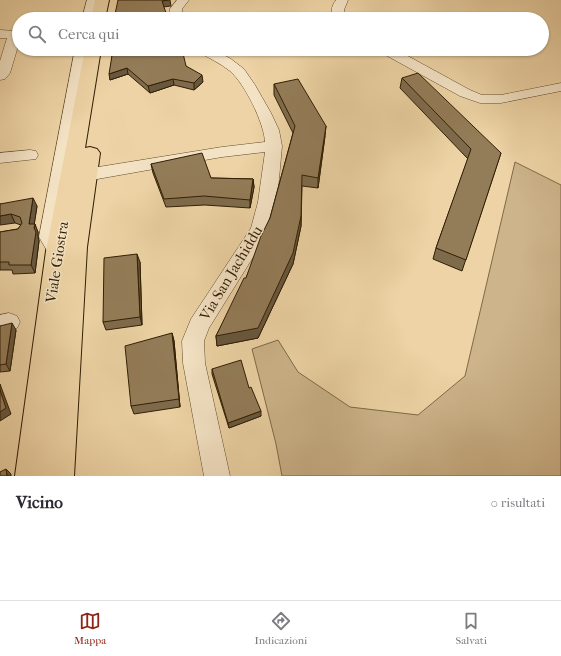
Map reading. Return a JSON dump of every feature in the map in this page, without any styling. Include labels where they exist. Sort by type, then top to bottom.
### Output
[{"type":"main road","points":[[99,12],[102,0]]},
{"type":"main road","points":[[111,12],[113,0]]},
{"type":"main road","name":"Viale Giostra","points":[[30,476],[48,320],[58,251],[92,56]]},
{"type":"main road","name":"Viale Giostra","points":[[59,476],[76,246],[104,56]]},
{"type":"street","points":[[90,12],[93,0]]},
{"type":"street","points":[[176,12],[176,9],[183,0]]},
{"type":"street","points":[[338,12],[339,2],[342,0]]},
{"type":"street","points":[[0,34],[11,34],[12,35]]},
{"type":"street","points":[[0,76],[3,73],[12,44]]},
{"type":"street","points":[[58,251],[48,237],[81,56]]},
{"type":"street","name":"Via San Jachiddu","points":[[214,56],[236,70],[246,82],[274,138],[265,210],[259,229],[253,241],[199,325],[193,341],[194,363],[217,476]]},
{"type":"street","points":[[398,56],[465,93],[480,99],[501,99],[561,87]]},
{"type":"street","points":[[86,175],[222,152],[274,146]]},
{"type":"street","points":[[0,158],[30,155]]},
{"type":"shaded area","points":[[515,162],[561,185],[561,476],[282,476],[276,444],[252,349],[278,340],[298,372],[350,407],[418,415],[465,376]]},
{"type":"building","points":[[118,0],[168,0],[162,1],[166,12],[115,12]]},
{"type":"building","points":[[112,56],[184,56],[186,66],[202,75],[194,83],[173,79],[148,86],[127,68],[109,74]]},
{"type":"building","points":[[418,73],[501,153],[466,260],[436,248],[471,149],[402,78]]},
{"type":"building","points":[[298,79],[326,126],[318,178],[302,175],[301,216],[293,253],[258,328],[216,336],[244,278],[246,278],[261,236],[270,218],[295,126],[274,84]]},
{"type":"building","points":[[202,153],[211,178],[253,179],[250,200],[204,196],[164,199],[151,164]]},
{"type":"building","points":[[33,198],[29,224],[35,224],[34,228],[36,232],[31,265],[9,265],[9,262],[0,262],[0,232],[18,229],[22,223],[20,217],[11,214],[0,216],[0,204]]},
{"type":"building","points":[[137,254],[140,317],[103,322],[104,258]]},
{"type":"building","points":[[12,323],[6,364],[0,365],[0,326]]},
{"type":"building","points":[[172,333],[179,399],[131,406],[125,346]]},
{"type":"building","points":[[241,360],[249,388],[251,387],[261,411],[228,423],[212,369]]},
{"type":"building","points":[[0,390],[6,408],[0,412]]},
{"type":"building","points":[[6,469],[7,476],[0,476],[0,472]]}]
